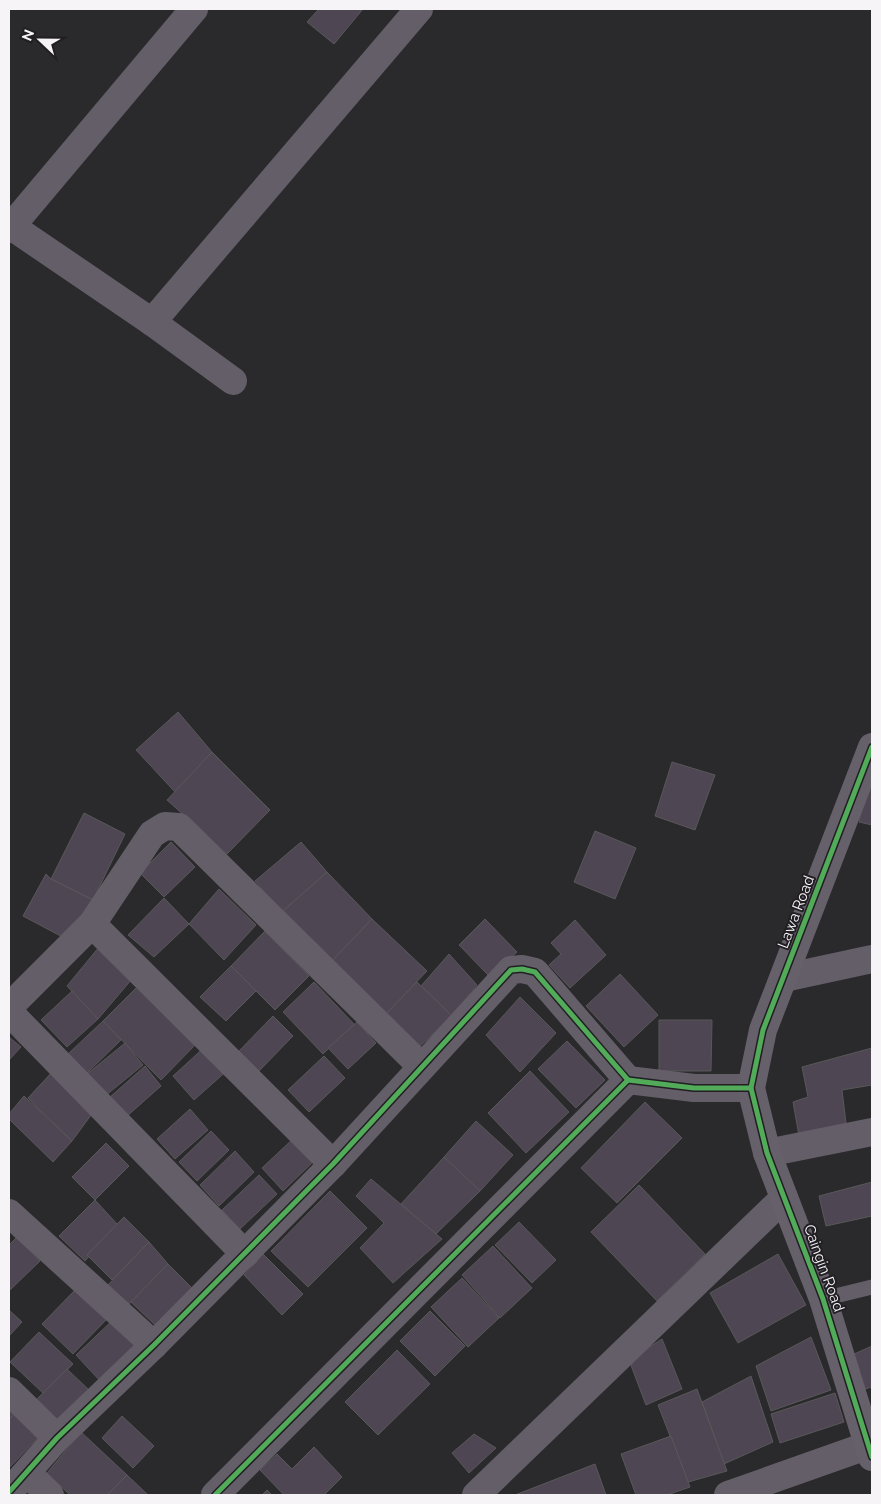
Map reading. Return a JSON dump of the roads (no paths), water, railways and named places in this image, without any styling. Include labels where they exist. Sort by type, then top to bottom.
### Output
[{"type":"street","points":[[194,9],[10,227],[152,322],[233,381]]},
{"type":"street","points":[[152,322],[419,9]]},
{"type":"street","name":"Lawa Road","points":[[751,1088],[763,1030],[872,747]]},
{"type":"street","points":[[9,1007],[92,924],[152,834],[165,826],[179,827],[421,1066]]},
{"type":"street","points":[[92,924],[333,1164]]},
{"type":"street","points":[[784,978],[872,959]]},
{"type":"street","points":[[50,1495],[18,1482],[57,1438],[246,1254],[333,1164],[510,970],[522,969],[535,972],[628,1080],[694,1088],[751,1088]]},
{"type":"street","points":[[9,1012],[246,1254]]},
{"type":"street","points":[[215,1495],[628,1080]]},
{"type":"street","name":"Caingin Road","points":[[751,1088],[768,1153],[823,1299],[871,1448]]},
{"type":"street","points":[[768,1153],[872,1132]]},
{"type":"street","points":[[476,1495],[784,1198]]},
{"type":"street","points":[[9,1213],[154,1345]]},
{"type":"street","points":[[9,1390],[57,1438]]},
{"type":"street","points":[[728,1495],[871,1448]]},
{"type":"lane","points":[[823,1299],[872,1287]]}]
